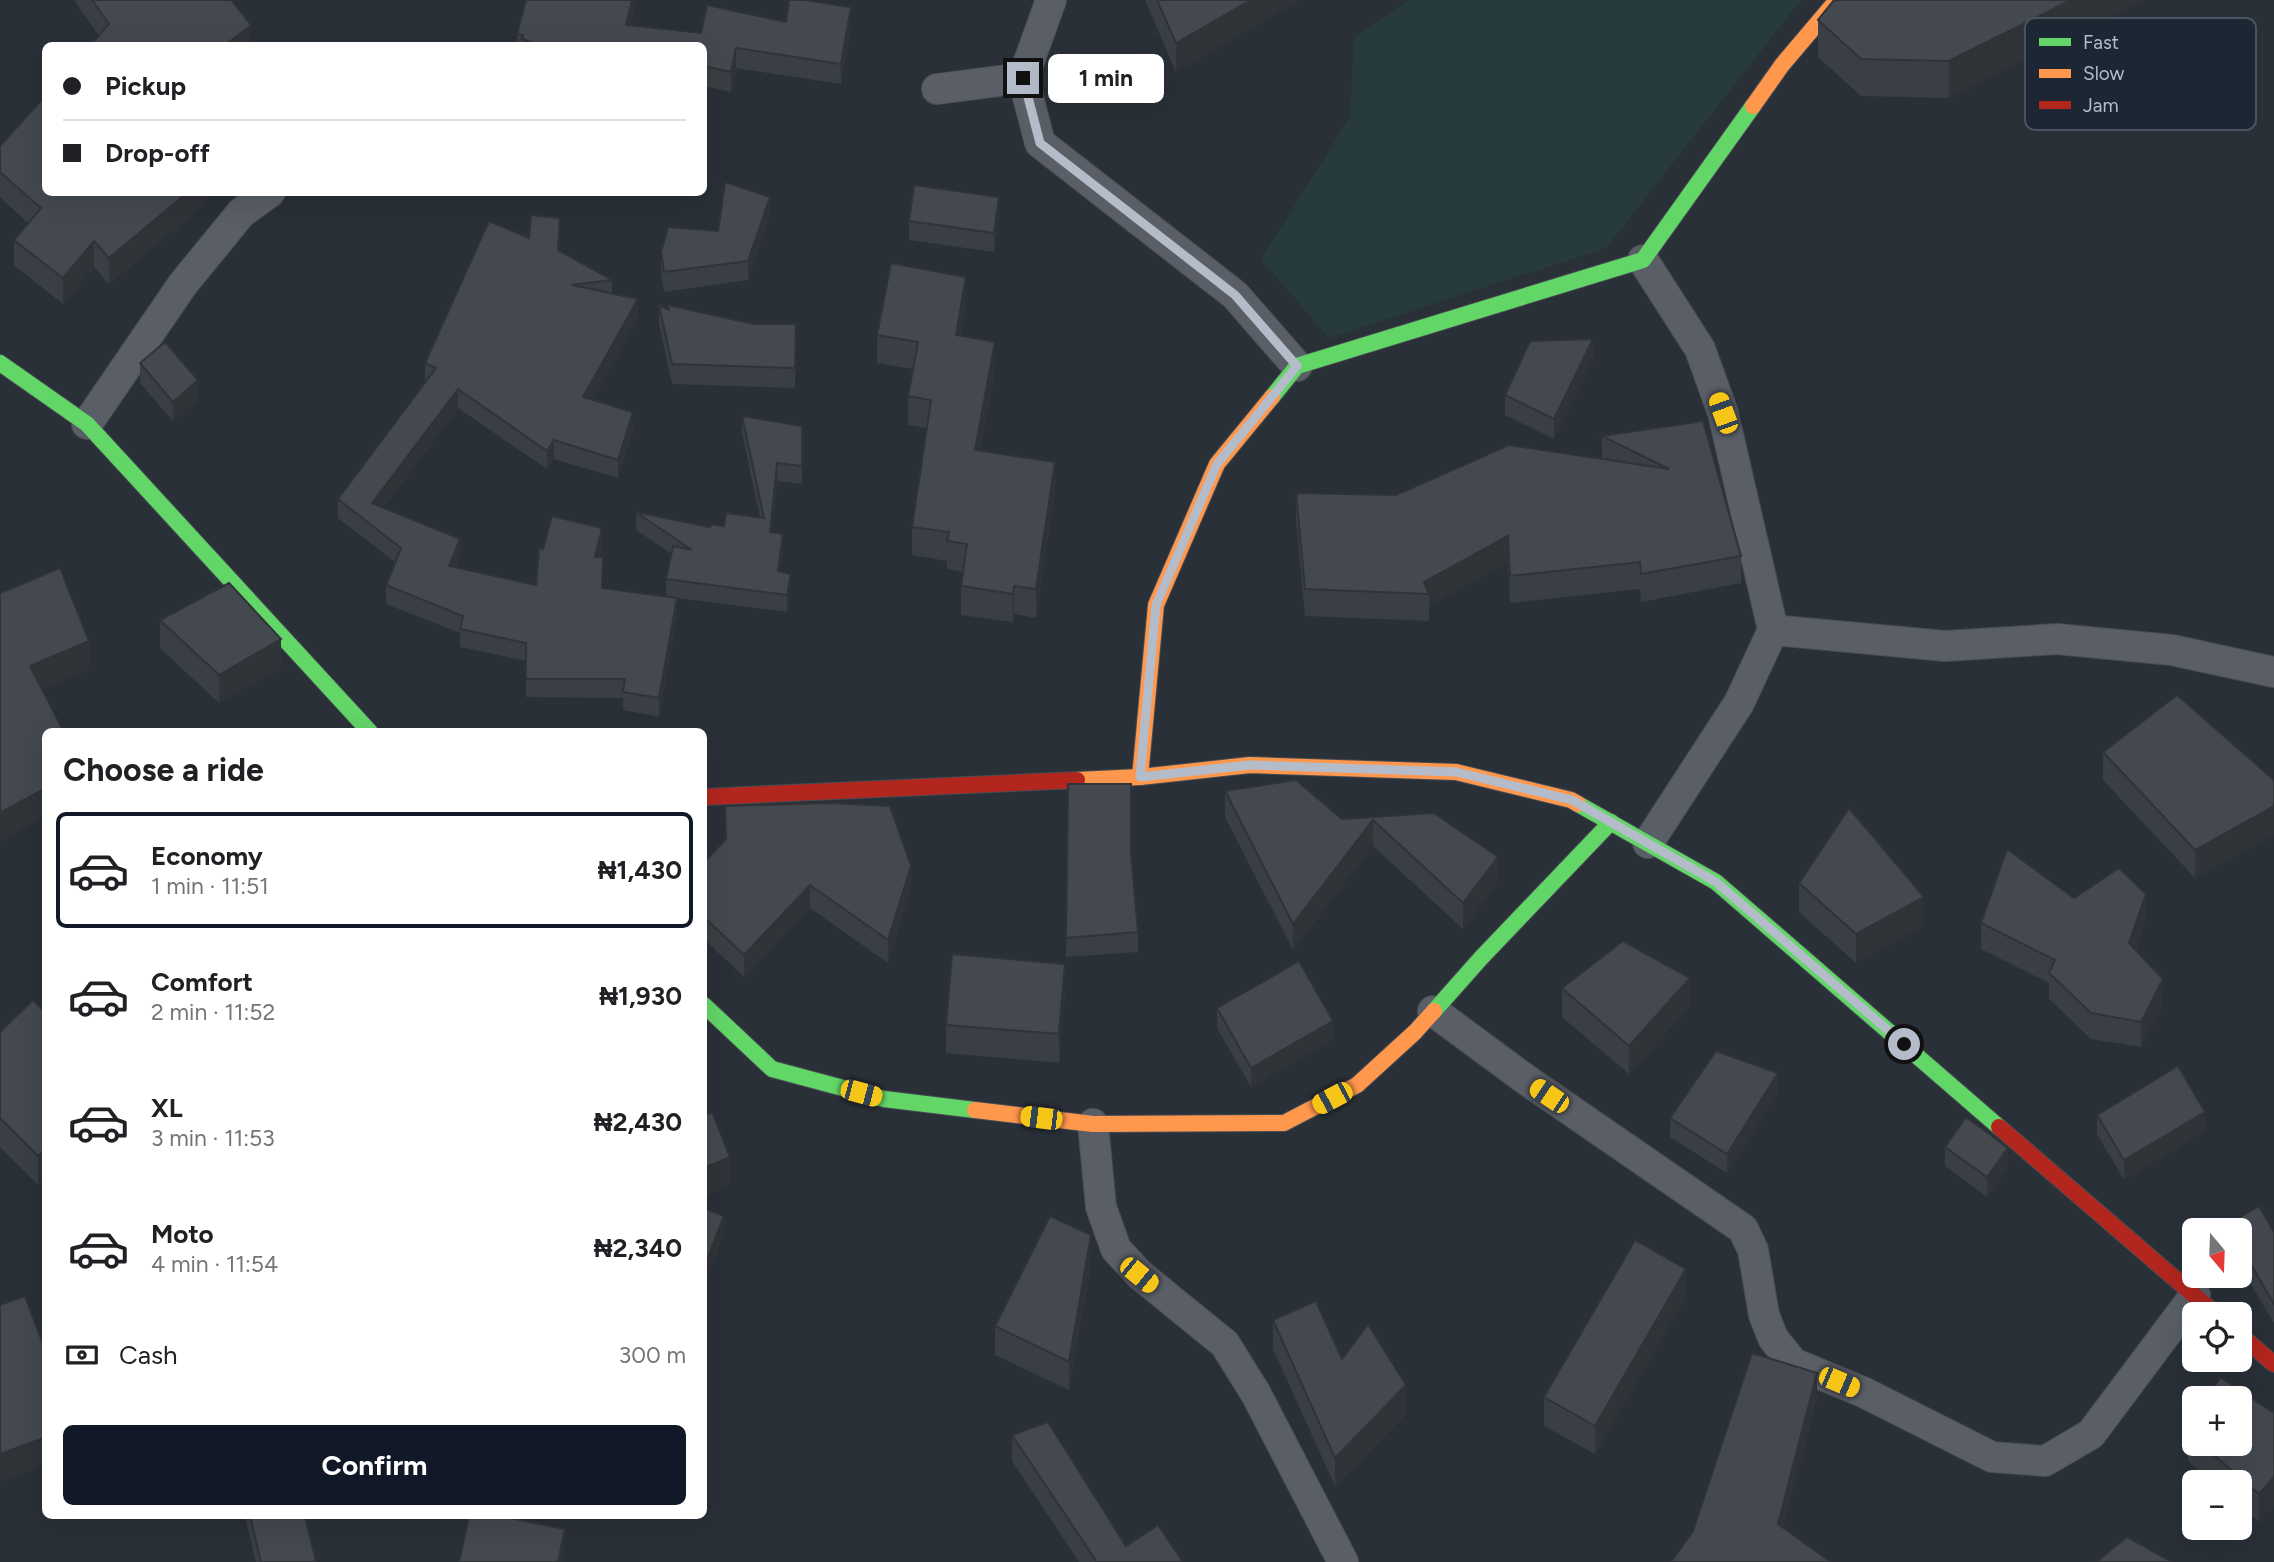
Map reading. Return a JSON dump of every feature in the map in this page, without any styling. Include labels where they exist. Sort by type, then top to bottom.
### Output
[{"type":"street","points":[[1051,0],[1023,78],[1040,143],[1235,295],[1297,366]]},
{"type":"street","points":[[1140,777],[1156,605],[1217,464],[1297,366],[1643,260],[1782,65],[1837,0]]},
{"type":"street","points":[[937,89],[1023,78]]},
{"type":"street","points":[[86,424],[183,284],[241,213],[264,196]]},
{"type":"street","points":[[1643,260],[1700,349],[1723,413],[1773,630],[1739,703],[1648,843]]},
{"type":"street","points":[[0,363],[86,424],[366,728]]},
{"type":"street","points":[[1773,630],[1945,646],[2057,639],[2172,650],[2274,672]]},
{"type":"street","points":[[707,797],[1140,777],[1250,765],[1456,772],[1572,800],[1716,882],[2203,1302]]},
{"type":"street","points":[[707,1009],[772,1069],[884,1099],[1093,1124],[1284,1123],[1357,1085],[1415,1032],[1611,822]]},
{"type":"street","points":[[1433,1012],[1528,1082],[1743,1229],[1753,1250],[1764,1315],[1773,1338],[1793,1363],[1863,1392],[1992,1457],[2045,1461],[2091,1434],[2182,1332]]},
{"type":"street","points":[[1093,1124],[1101,1207],[1116,1249],[1139,1275],[1225,1345],[1256,1394],[1343,1562]]},
{"type":"street","points":[[2252,1345],[2274,1364]]},
{"type":"green space","points":[[1409,0],[1801,0],[1606,248],[1329,338],[1261,259],[1350,117],[1354,38]]},
{"type":"building","points":[[92,0],[231,0],[251,25],[229,42],[93,42],[109,24]]},
{"type":"building","points":[[526,0],[632,0],[626,25],[701,33],[707,5],[786,22],[789,0],[851,7],[841,64],[736,48],[731,72],[707,67],[707,42],[531,42],[522,39],[523,35],[517,34]]},
{"type":"building","points":[[1157,0],[1251,0],[1176,43]]},
{"type":"building","points":[[1834,0],[2071,0],[2035,18],[2025,18],[2025,23],[1949,61],[1861,59],[1818,20]]},
{"type":"building","points":[[42,99],[42,196],[183,196],[109,258],[94,241],[63,278],[14,240],[41,208],[0,172],[0,146]]},
{"type":"building","points":[[725,182],[770,197],[748,261],[664,272],[661,252],[668,227],[718,231]]},
{"type":"building","points":[[914,185],[999,197],[994,233],[909,221]]},
{"type":"building","points":[[531,215],[560,218],[558,250],[612,280],[572,285],[638,299],[583,397],[633,412],[618,460],[554,440],[547,451],[458,389],[372,503],[460,539],[449,566],[536,585],[539,548],[543,549],[552,516],[602,528],[595,557],[603,557],[602,588],[677,598],[659,698],[623,692],[625,679],[526,679],[526,643],[460,629],[463,616],[386,585],[401,548],[338,499],[436,368],[425,363],[489,221],[529,238]]},
{"type":"building","points":[[891,263],[966,277],[956,335],[995,342],[975,450],[1055,462],[1036,589],[1014,586],[1013,594],[961,586],[967,544],[947,541],[949,532],[912,527],[931,400],[908,396],[918,342],[877,335]]},
{"type":"building","points":[[659,305],[669,310],[668,305],[754,324],[796,324],[795,368],[672,364]]},
{"type":"building","points":[[1593,339],[1554,419],[1505,395],[1530,341]]},
{"type":"building","points":[[165,342],[198,380],[173,402],[140,363]]},
{"type":"building","points":[[742,416],[802,426],[802,466],[777,463],[770,532],[783,534],[778,571],[791,574],[787,595],[666,579],[673,546],[692,550],[636,512],[710,527],[711,524],[724,526],[726,513],[764,518]]},
{"type":"building","points":[[1703,421],[1741,556],[1641,574],[1640,562],[1510,576],[1508,536],[1424,582],[1429,594],[1305,589],[1296,493],[1396,495],[1509,445],[1669,469],[1602,436]]},
{"type":"building","points":[[60,568],[89,641],[30,666],[62,728],[42,728],[42,790],[0,813],[0,593]]},
{"type":"building","points":[[229,583],[281,639],[219,675],[160,620]]},
{"type":"building","points":[[2177,695],[2274,780],[2274,806],[2195,850],[2103,752]]},
{"type":"building","points":[[1296,780],[1342,819],[1434,813],[1498,857],[1463,903],[1373,820],[1293,924],[1225,791]]},
{"type":"building","points":[[1068,784],[1131,784],[1131,853],[1138,932],[1066,938]]},
{"type":"building","points":[[828,803],[890,806],[911,866],[888,940],[810,885],[744,955],[707,920],[707,859],[726,839],[725,806]]},
{"type":"building","points":[[1849,808],[1924,897],[1856,934],[1799,883]]},
{"type":"building","points":[[2007,849],[2074,898],[2119,868],[2146,894],[2129,943],[2163,979],[2141,1022],[2091,1013],[2049,973],[2055,960],[1981,923]]},
{"type":"building","points":[[1623,941],[1690,978],[1629,1046],[1562,988]]},
{"type":"building","points":[[952,954],[1065,964],[1059,1034],[946,1025]]},
{"type":"building","points":[[1299,961],[1333,1021],[1251,1068],[1217,1008]]},
{"type":"building","points":[[33,1000],[42,1009],[42,1152],[38,1156],[0,1118],[0,1032]]},
{"type":"building","points":[[1716,1051],[1778,1073],[1727,1154],[1670,1118]]},
{"type":"building","points":[[2178,1066],[2205,1112],[2124,1160],[2097,1115]]},
{"type":"building","points":[[712,1112],[730,1157],[707,1167],[707,1114]]},
{"type":"building","points":[[1966,1117],[2008,1148],[1987,1177],[1945,1147]]},
{"type":"building","points":[[2259,1206],[2274,1232],[2274,1304],[2252,1266],[2252,1218],[2239,1218]]},
{"type":"building","points":[[707,1209],[724,1216],[707,1259]]},
{"type":"building","points":[[1050,1216],[1091,1235],[1069,1362],[995,1326]]},
{"type":"building","points":[[1635,1240],[1686,1269],[1595,1426],[1544,1397]]},
{"type":"building","points":[[25,1296],[42,1341],[42,1438],[0,1454],[0,1305]]},
{"type":"building","points":[[1316,1301],[1342,1359],[1368,1324],[1406,1385],[1335,1458],[1273,1320]]},
{"type":"building","points":[[1752,1353],[1817,1373],[1778,1524],[1831,1562],[1671,1562],[1693,1531]]},
{"type":"building","points":[[2220,1377],[2234,1386],[2215,1386]]},
{"type":"building","points":[[2252,1398],[2274,1413],[2274,1477],[2259,1494],[2252,1488],[2252,1470],[2231,1470],[2215,1456],[2252,1456]]},
{"type":"building","points":[[1048,1422],[1126,1546],[1158,1525],[1183,1562],[1097,1562],[1012,1435]]},
{"type":"building","points":[[251,1519],[306,1519],[316,1561],[261,1562]]},
{"type":"building","points":[[468,1519],[515,1519],[565,1529],[558,1562],[459,1562]]},
{"type":"building","points":[[2127,1537],[2172,1562],[2096,1562]]},
{"type":"traffic: fast","points":[[1272,397],[1297,366],[1643,260],[1753,106]]},
{"type":"traffic: fast","points":[[0,363],[87,424],[366,728]]},
{"type":"traffic: fast","points":[[1578,804],[1716,882],[1999,1127]]},
{"type":"traffic: fast","points":[[1434,1011],[1611,822]]},
{"type":"traffic: fast","points":[[707,1008],[772,1069],[884,1099],[975,1110]]},
{"type":"traffic: slow","points":[[1753,106],[1782,65],[1837,0]]},
{"type":"traffic: slow","points":[[1140,777],[1156,605],[1217,464],[1272,397]]},
{"type":"traffic: slow","points":[[1077,780],[1140,777],[1250,765],[1456,772],[1578,804]]},
{"type":"traffic: slow","points":[[975,1110],[1093,1124],[1284,1123],[1357,1085],[1434,1011]]},
{"type":"traffic: jam","points":[[707,797],[1077,780]]},
{"type":"traffic: jam","points":[[1999,1127],[2202,1302]]},
{"type":"traffic: jam","points":[[2252,1345],[2274,1364]]},
{"type":"route","points":[[1023,78],[1040,143],[1235,295],[1297,366],[1217,464],[1156,605],[1140,777],[1250,765],[1456,772],[1572,800],[1716,882],[1904,1044]]}]
